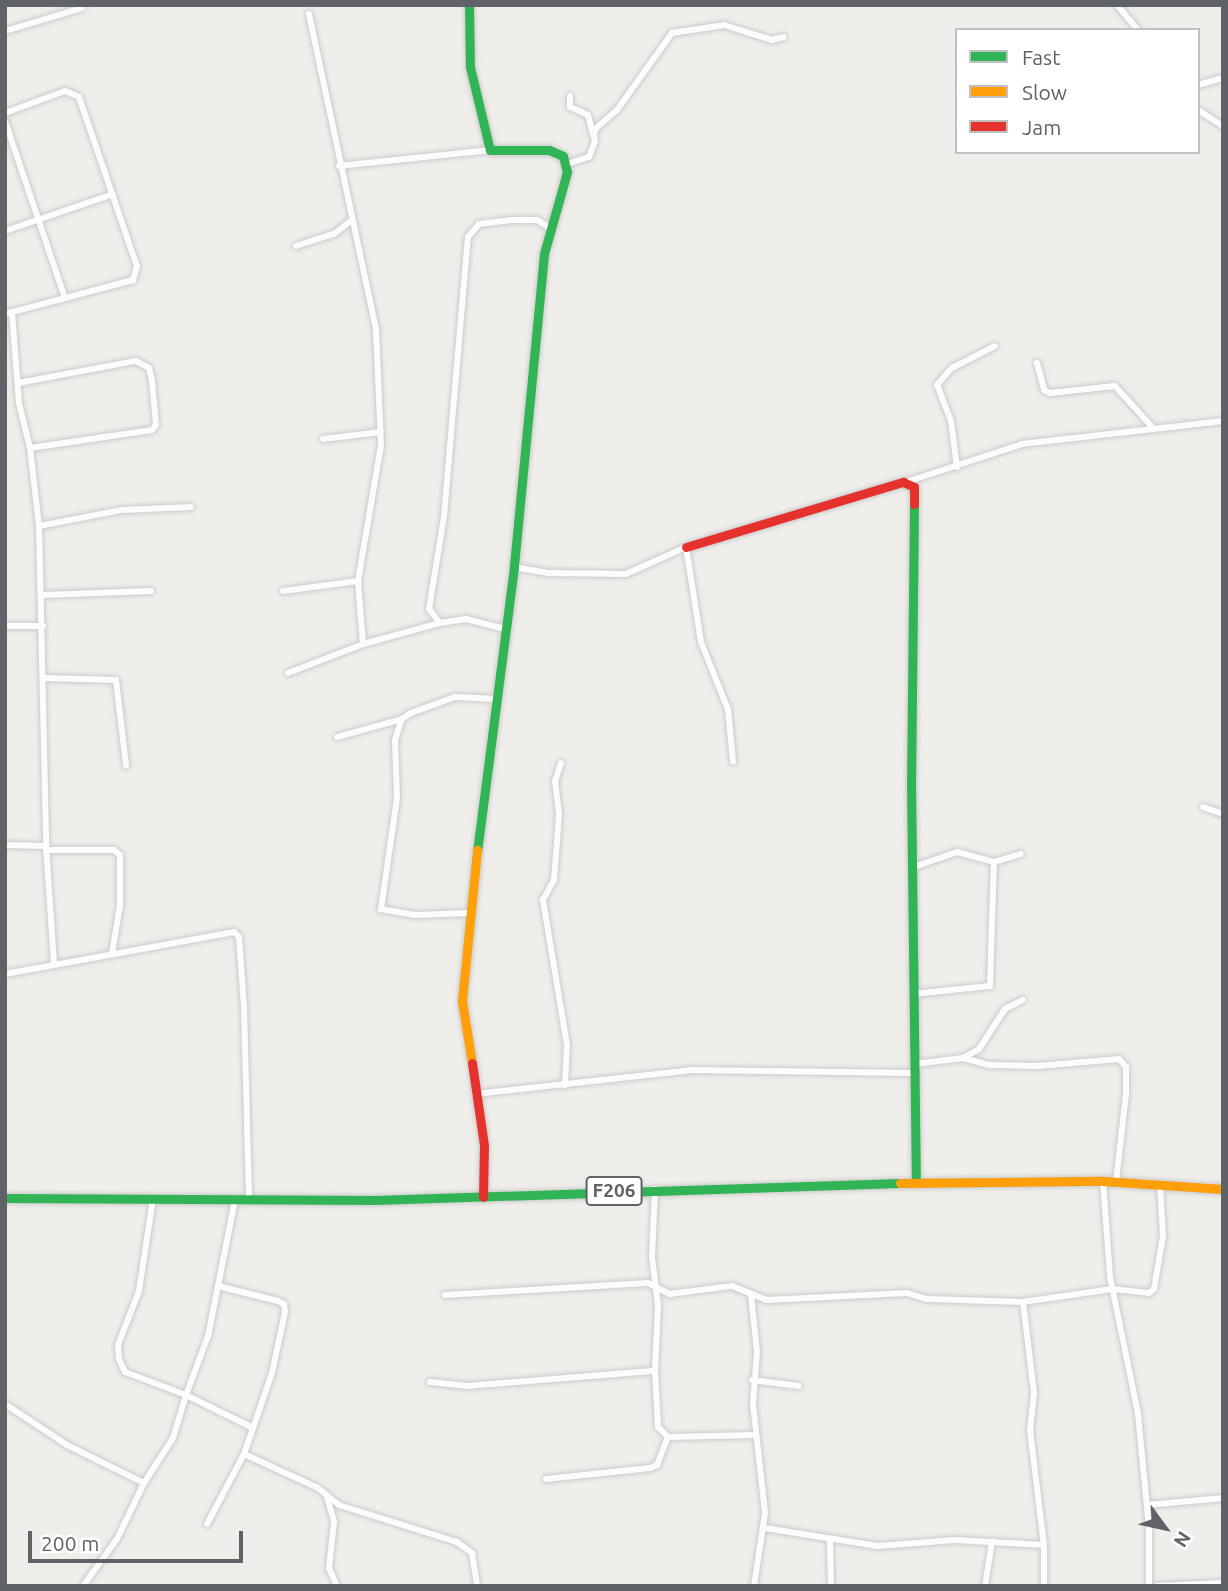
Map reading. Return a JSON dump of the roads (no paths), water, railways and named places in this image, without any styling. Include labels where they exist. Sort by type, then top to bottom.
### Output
[{"type":"street","points":[[469,5],[470,68],[490,150]]},
{"type":"street","points":[[1117,5],[1129,13],[1137,28]]},
{"type":"street","points":[[5,31],[82,8]]},
{"type":"street","points":[[309,14],[340,166],[373,304],[381,432],[358,581],[363,644]]},
{"type":"street","points":[[567,164],[593,154],[595,129],[617,110],[673,33],[724,25],[772,40],[784,37]]},
{"type":"street","points":[[1200,84],[1223,78]]},
{"type":"street","points":[[5,113],[73,92],[113,194],[137,275],[133,280],[8,313],[30,448],[39,526],[43,595],[46,848],[54,962]]},
{"type":"street","points":[[570,96],[570,107],[588,115],[594,137]]},
{"type":"street","points":[[1200,111],[1223,126]]},
{"type":"street","points":[[5,121],[37,223],[65,298]]},
{"type":"street","points":[[340,166],[490,150],[549,150],[567,164]]},
{"type":"street","points":[[483,1197],[484,1145],[462,1001],[469,913],[514,567],[548,227],[567,164]]},
{"type":"street","points":[[5,231],[37,223],[113,194]]},
{"type":"street","points":[[440,623],[429,609],[444,516],[468,237],[479,224],[489,222],[527,218],[548,227]]},
{"type":"street","points":[[296,246],[334,234],[352,220]]},
{"type":"street","points":[[957,467],[951,421],[937,385],[952,368],[995,346]]},
{"type":"street","points":[[18,383],[136,361],[149,368],[152,381],[156,425],[148,432],[30,448]]},
{"type":"street","points":[[1037,363],[1039,380],[1050,393],[1115,386],[1154,429]]},
{"type":"street","points":[[514,567],[549,573],[626,574],[686,547],[957,467],[1022,444],[1223,421]]},
{"type":"street","points":[[323,439],[381,432]]},
{"type":"street","points":[[906,482],[914,487],[917,497],[911,781],[916,1182]]},
{"type":"street","points":[[39,526],[122,510],[191,507]]},
{"type":"street","points":[[686,547],[701,642],[729,709],[733,762]]},
{"type":"street","points":[[282,592],[358,581]]},
{"type":"street","points":[[43,595],[151,591]]},
{"type":"street","points":[[288,673],[363,644],[440,623],[466,619],[505,629]]},
{"type":"street","points":[[5,626],[43,626]]},
{"type":"street","points":[[44,678],[116,680],[126,765]]},
{"type":"street","points":[[337,737],[401,719],[455,697],[496,699]]},
{"type":"street","points":[[401,719],[395,740],[397,790],[381,909],[415,915],[469,913]]},
{"type":"street","points":[[561,763],[555,780],[559,815],[554,880],[543,900],[566,1032],[565,1085]]},
{"type":"street","points":[[1203,807],[1223,814]]},
{"type":"street","points":[[5,845],[114,850],[120,855],[120,905],[112,954]]},
{"type":"street","points":[[914,866],[957,852],[994,862],[1021,854]]},
{"type":"street","points":[[913,994],[990,986],[994,862]]},
{"type":"street","points":[[5,974],[54,962],[234,932],[239,937],[249,1199]]},
{"type":"street","points":[[475,1094],[691,1070],[914,1069],[963,1058],[990,1037],[1005,1009],[1023,1000]]},
{"type":"street","points":[[963,1058],[990,1065],[1038,1066],[1119,1059],[1126,1067],[1126,1085],[1116,1182]]},
{"type":"street","points":[[1103,1181],[1112,1289],[1138,1414],[1147,1506],[1149,1586]]},
{"type":"street","name":"F206","points":[[5,1198],[235,1200],[483,1197],[916,1182],[1103,1181],[1223,1189]]},
{"type":"street","points":[[445,1295],[648,1283],[670,1294],[732,1286],[766,1300],[907,1293],[927,1299],[1023,1302],[1112,1289],[1137,1293],[1154,1289],[1163,1236],[1160,1184]]},
{"type":"street","points":[[655,1189],[652,1257],[656,1289],[655,1371],[658,1427],[668,1437],[755,1435]]},
{"type":"street","points":[[153,1198],[139,1291],[118,1345],[119,1359],[125,1372],[186,1395],[251,1427]]},
{"type":"street","points":[[83,1586],[129,1520],[144,1483],[179,1427],[186,1395],[208,1336],[235,1200]]},
{"type":"street","points":[[207,1524],[244,1454],[251,1427],[272,1373],[284,1304],[218,1286]]},
{"type":"street","points":[[751,1294],[757,1352],[752,1380],[755,1435],[765,1528],[754,1586]]},
{"type":"street","points":[[1023,1302],[1034,1393],[1032,1454],[1044,1545],[1044,1586]]},
{"type":"street","points":[[430,1382],[467,1386],[655,1371]]},
{"type":"street","points":[[752,1380],[799,1386]]},
{"type":"street","points":[[5,1404],[67,1445],[144,1483]]},
{"type":"street","points":[[546,1479],[650,1468],[657,1465],[668,1437]]},
{"type":"street","points":[[244,1454],[318,1488],[339,1505],[457,1542],[472,1553],[477,1586]]},
{"type":"street","points":[[318,1488],[333,1511],[328,1568],[337,1586]]},
{"type":"street","points":[[1147,1506],[1223,1498]]},
{"type":"street","points":[[765,1528],[878,1546],[992,1542],[1044,1545]]},
{"type":"street","points":[[830,1540],[831,1586]]},
{"type":"street","points":[[985,1586],[992,1542]]},
{"type":"street","points":[[1157,1586],[1223,1583]]}]
